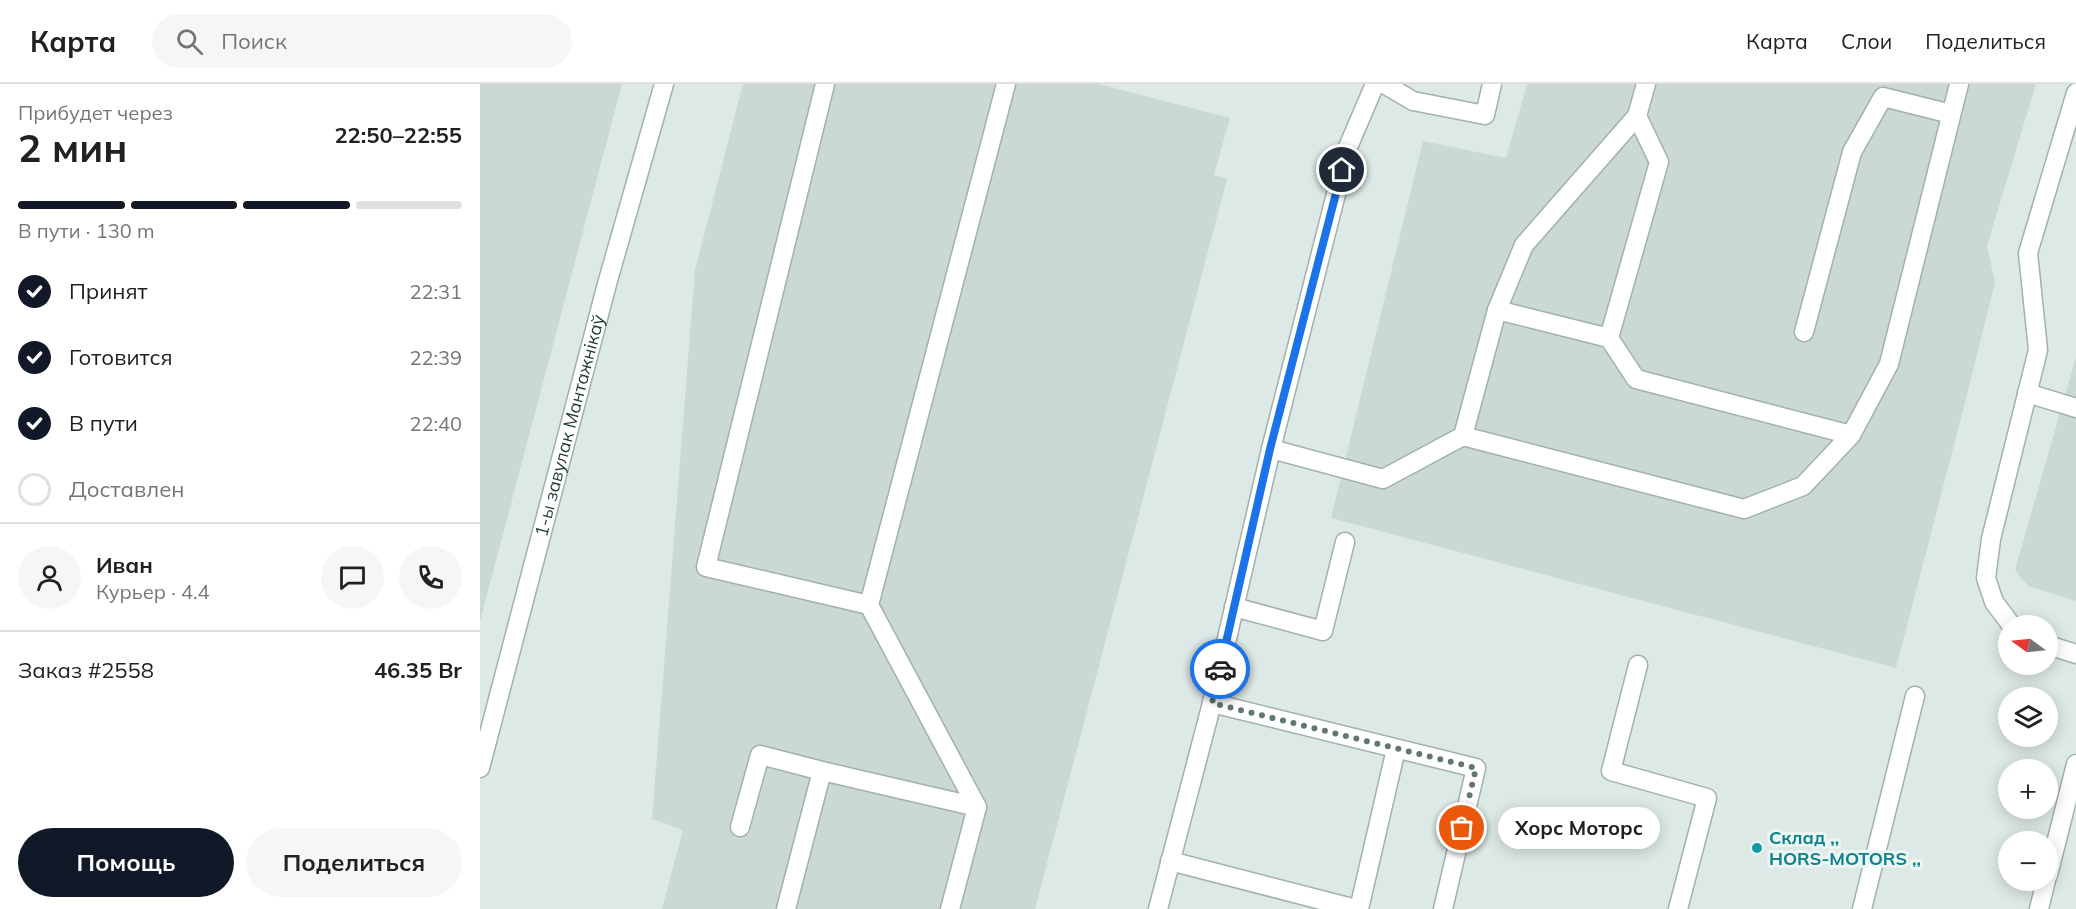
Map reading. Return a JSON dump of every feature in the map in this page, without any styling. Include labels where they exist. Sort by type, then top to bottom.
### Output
[{"type":"street","name":"1-ы завулак Мантажнікаў","points":[[480,768],[607,284],[664,84]]},
{"type":"street","points":[[825,84],[706,567],[869,606]]},
{"type":"street","points":[[950,909],[977,807],[869,606],[1006,84]]},
{"type":"street","points":[[1158,909],[1212,703],[1270,449],[1348,147],[1375,84]]},
{"type":"street","points":[[1384,84],[1413,101],[1485,115],[1492,84]]},
{"type":"street","points":[[1463,436],[1497,310],[1524,245],[1637,116],[1646,84]]},
{"type":"street","points":[[1270,449],[1383,479],[1463,436],[1744,509],[1803,486],[1851,435],[1889,364],[1959,84]]},
{"type":"street","points":[[2004,615],[1995,602],[1986,578],[1991,538],[2038,350],[2028,253],[2076,93]]},
{"type":"street","points":[[1804,332],[1852,152],[1882,97],[1951,114]]},
{"type":"street","points":[[1609,338],[1659,162],[1637,116]]},
{"type":"street","points":[[1497,310],[1609,338],[1636,379],[1851,435]]},
{"type":"street","points":[[2027,393],[2076,408]]},
{"type":"street","points":[[1234,607],[1323,631],[1345,542]]},
{"type":"street","points":[[2058,648],[2076,654]]},
{"type":"street","points":[[1638,665],[1611,771],[1707,798],[1678,909]]},
{"type":"street","points":[[1862,909],[1915,696]]},
{"type":"street","points":[[1212,703],[1476,768],[1443,909]]},
{"type":"street","points":[[1170,861],[1358,909],[1396,749]]},
{"type":"street","points":[[740,827],[760,755],[977,807]]},
{"type":"street","points":[[2058,835],[2076,764]]},
{"type":"street","points":[[786,909],[822,771]]},
{"type":"street","points":[[2039,909],[2043,891]]},
{"type":"shaded area","points":[[480,84],[622,84],[480,621]]},
{"type":"shaded area","points":[[743,84],[1099,84],[1230,118],[1214,175],[1227,179],[1035,909],[662,909],[683,830],[652,819],[695,270]]},
{"type":"shaded area","points":[[1527,84],[2036,84],[1987,246],[1995,283],[1896,668],[1331,518],[1423,141],[1506,158]]},
{"type":"shaded area","points":[[2076,357],[2076,601],[2028,586],[2015,570]]},
{"type":"way so far","points":[[1220,669],[1212,703],[1476,768],[1462,828]]},
{"type":"place","name":"Хорс Моторс","points":[[1462,828]]},
{"type":"place","name":"Склад ,, HORS-MOTORS ,,","points":[[1757,848]]},
{"type":"route","points":[[1220,669],[1270,449],[1342,170]]}]
